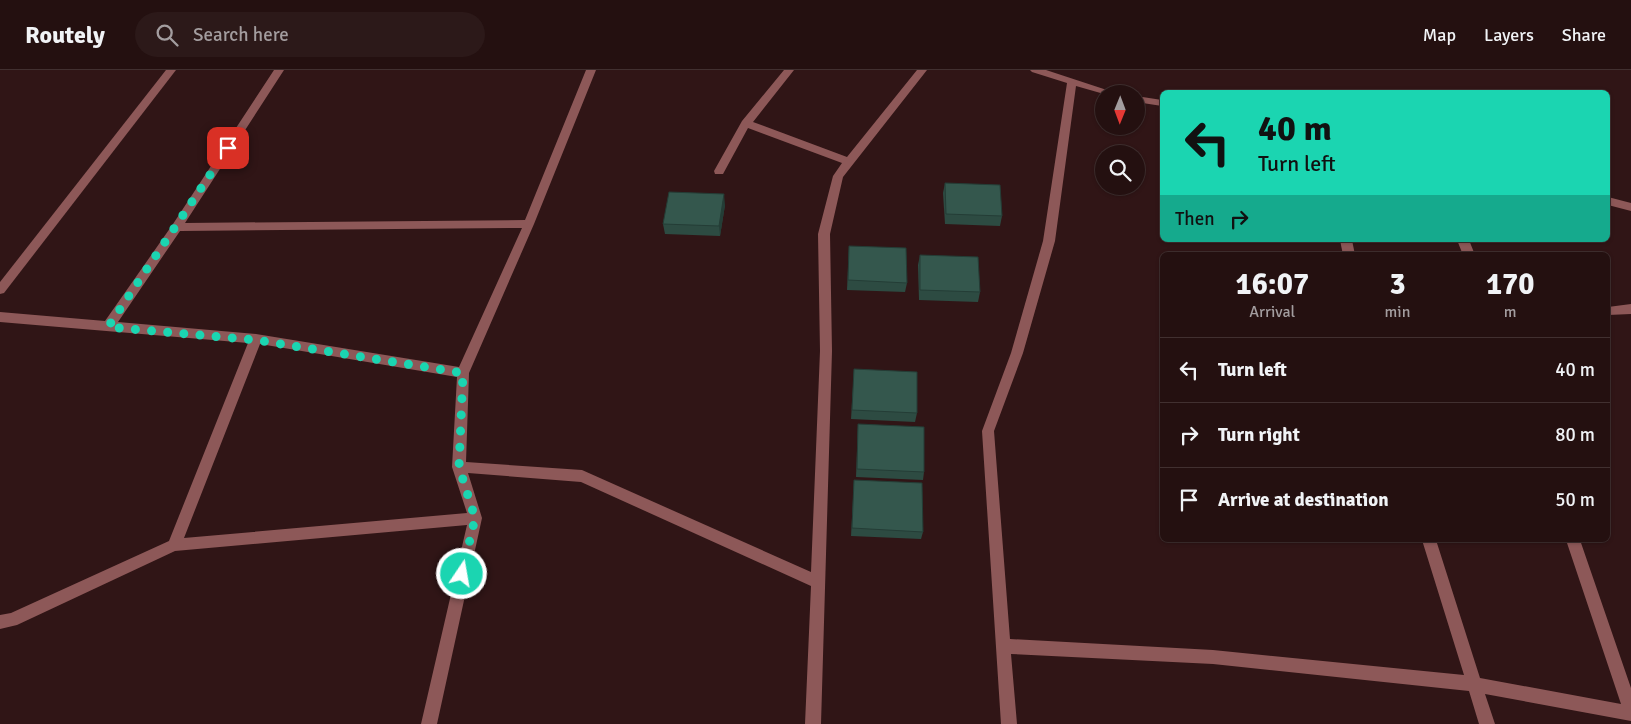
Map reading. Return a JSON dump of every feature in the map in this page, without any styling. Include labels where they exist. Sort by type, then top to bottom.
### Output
[{"type":"street","points":[[0,290],[171,70]]},
{"type":"street","points":[[108,327],[177,227],[279,70]]},
{"type":"street","points":[[429,724],[475,518],[459,467],[463,373],[529,224],[591,70]]},
{"type":"street","points":[[719,171],[746,123],[788,70]]},
{"type":"street","points":[[813,724],[826,351],[824,234],[838,176],[922,70]]},
{"type":"street","points":[[1035,70],[1095,88]]},
{"type":"street","points":[[1009,724],[1005,646],[988,431],[1017,353],[1049,241],[1072,81]]},
{"type":"street","points":[[1145,101],[1160,104]]},
{"type":"street","points":[[746,123],[850,162]]},
{"type":"street","points":[[1610,202],[1631,207]]},
{"type":"street","points":[[177,227],[529,224]]},
{"type":"street","points":[[1610,311],[1631,309]]},
{"type":"street","points":[[0,317],[256,340],[463,373]]},
{"type":"street","points":[[174,545],[256,340]]},
{"type":"street","points":[[459,467],[582,476],[818,582]]},
{"type":"street","points":[[0,622],[12,620],[174,545],[475,518]]},
{"type":"street","points":[[1430,542],[1486,724]]},
{"type":"street","points":[[1574,542],[1631,710]]},
{"type":"street","points":[[1005,646],[1213,657],[1474,684],[1631,714]]},
{"type":"building","points":[[945,183],[1000,185],[1002,216],[946,214]]},
{"type":"building","points":[[669,192],[724,194],[719,226],[663,224]]},
{"type":"building","points":[[849,246],[906,248],[907,283],[848,280]]},
{"type":"building","points":[[920,255],[978,257],[980,292],[920,290]]},
{"type":"building","points":[[854,369],[917,372],[917,413],[852,410]]},
{"type":"building","points":[[858,424],[924,427],[924,472],[857,469]]},
{"type":"building","points":[[854,480],[922,483],[923,532],[852,528]]},
{"type":"route","points":[[228,148],[177,227],[108,327],[256,340],[463,373],[459,467],[475,518],[462,574]]}]
